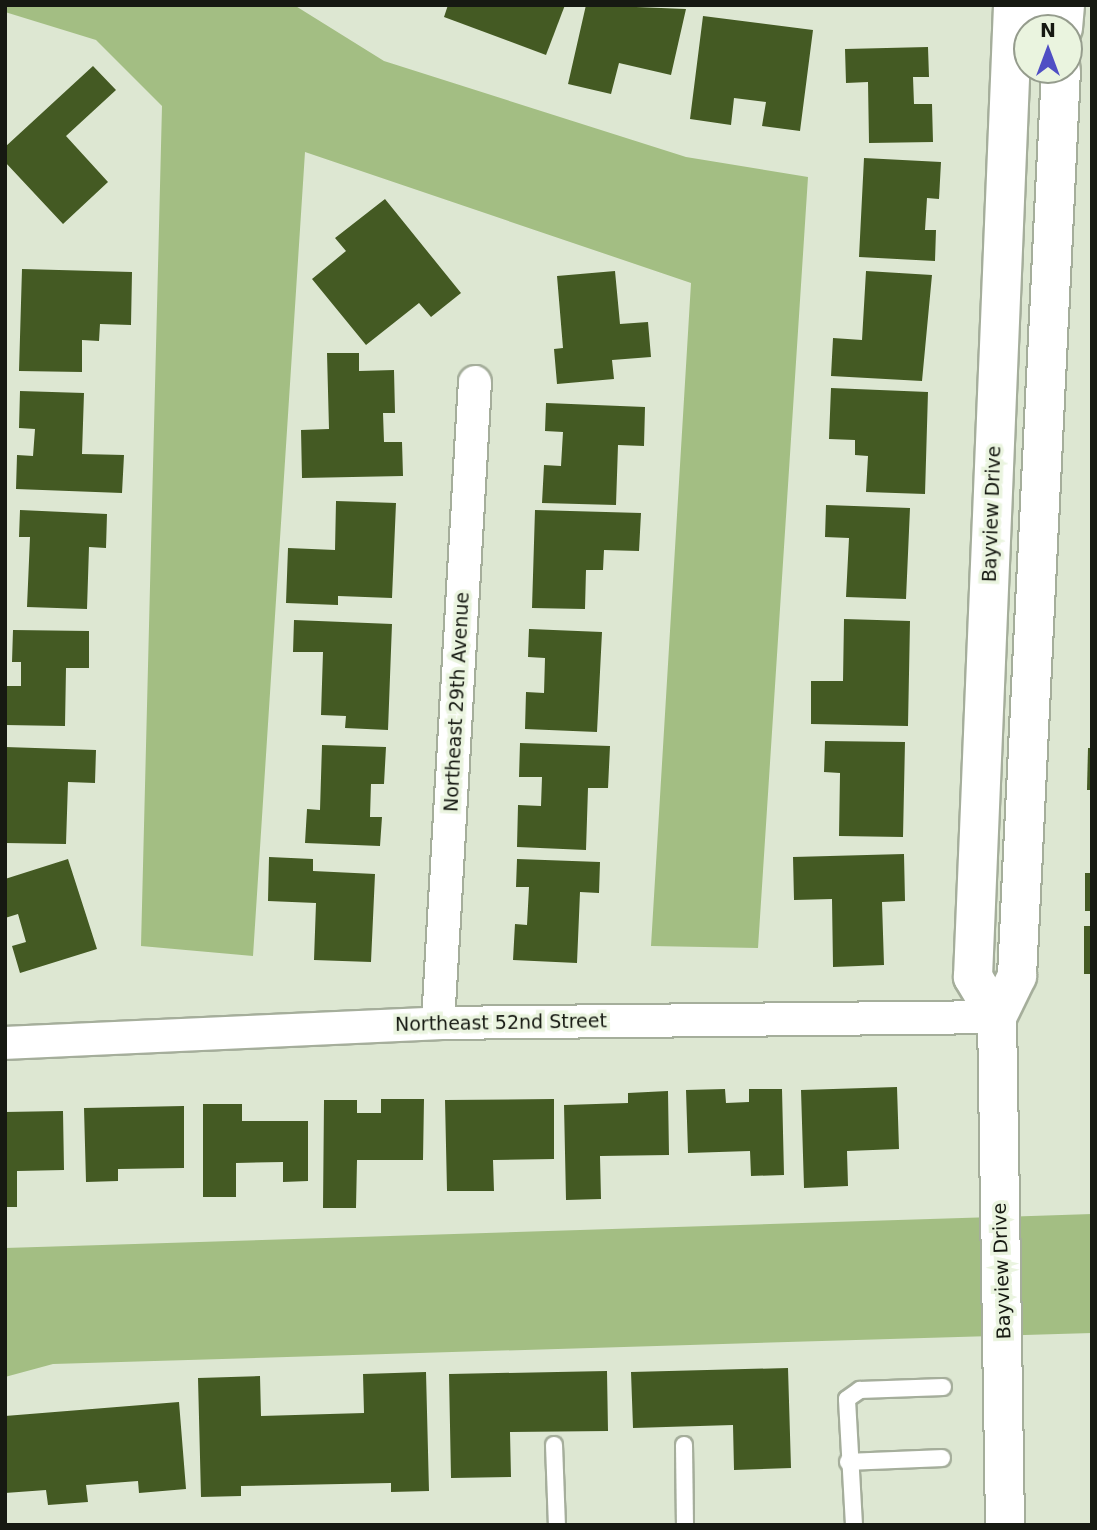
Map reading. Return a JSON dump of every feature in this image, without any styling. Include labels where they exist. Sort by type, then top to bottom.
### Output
[{"type":"street","name":"Bayview Drive","points":[[997,1017],[973,977],[1013,5]]},
{"type":"street","name":"Bayview Drive","points":[[1005,1525],[997,1017],[1017,976],[1060,84]]},
{"type":"street","points":[[1003,230],[1054,232]]},
{"type":"street","name":"Northeast 29th Avenue","points":[[438,1023],[475,382]]},
{"type":"street","points":[[995,449],[1043,451]]},
{"type":"street","points":[[990,565],[1037,567]]},
{"type":"street","points":[[981,790],[1026,792]]},
{"type":"street","name":"Northeast 52nd Street","points":[[5,1043],[438,1023],[997,1017]]},
{"type":"lane","points":[[854,1525],[845,1410],[853,1393],[943,1388]]},
{"type":"lane","points":[[554,1445],[557,1525]]},
{"type":"lane","points":[[684,1445],[685,1525]]},
{"type":"lane","points":[[848,1462],[942,1458]]},
{"type":"shaded area","points":[[5,5],[294,5],[384,61],[686,157],[808,177],[758,948],[651,946],[691,283],[305,152],[253,956],[141,946],[162,106],[96,40],[5,12]]},
{"type":"shaded area","points":[[1092,1214],[1092,1333],[53,1364],[5,1377],[5,1248]]},
{"type":"building","points":[[448,5],[565,5],[546,55],[444,17]]},
{"type":"building","points":[[586,5],[686,9],[671,75],[619,63],[611,94],[568,84]]},
{"type":"building","points":[[703,16],[813,30],[800,131],[762,126],[766,102],[734,98],[731,125],[690,119]]},
{"type":"building","points":[[928,47],[929,77],[913,77],[914,104],[932,104],[933,142],[869,143],[868,82],[846,83],[845,49]]},
{"type":"building","points":[[93,66],[116,90],[66,136],[108,182],[63,224],[5,162],[5,147]]},
{"type":"building","points":[[864,158],[941,162],[939,199],[927,198],[925,230],[936,230],[935,261],[859,257]]},
{"type":"building","points":[[385,199],[461,293],[431,317],[419,303],[366,345],[312,279],[346,251],[335,238]]},
{"type":"building","points":[[22,269],[132,272],[131,325],[100,324],[99,341],[82,340],[82,372],[19,371]]},
{"type":"building","points":[[615,271],[620,324],[648,322],[651,357],[612,360],[614,379],[557,384],[554,349],[563,348],[557,276]]},
{"type":"building","points":[[866,271],[932,275],[922,381],[831,376],[833,338],[862,340]]},
{"type":"building","points":[[327,353],[359,353],[359,371],[394,370],[395,413],[383,413],[384,442],[402,442],[403,476],[302,478],[301,430],[329,429]]},
{"type":"building","points":[[831,388],[928,392],[925,494],[866,492],[868,456],[855,455],[855,440],[829,439]]},
{"type":"building","points":[[20,391],[84,393],[82,454],[124,455],[122,493],[16,489],[17,455],[33,456],[35,429],[19,428]]},
{"type":"building","points":[[546,403],[645,407],[644,446],[618,445],[616,505],[542,503],[544,465],[561,466],[563,432],[545,431]]},
{"type":"building","points":[[336,501],[396,503],[392,598],[338,596],[338,605],[286,603],[288,548],[335,550]]},
{"type":"building","points":[[826,505],[910,508],[906,599],[846,597],[849,538],[825,537]]},
{"type":"building","points":[[20,510],[107,514],[106,548],[89,547],[87,609],[27,607],[30,537],[19,537]]},
{"type":"building","points":[[535,510],[641,513],[639,551],[604,550],[603,570],[586,570],[585,609],[532,608]]},
{"type":"building","points":[[844,619],[910,621],[908,726],[811,724],[811,681],[843,681]]},
{"type":"building","points":[[294,620],[392,624],[388,730],[345,728],[346,716],[321,715],[323,652],[293,652]]},
{"type":"building","points":[[529,629],[602,632],[597,732],[525,729],[526,692],[544,693],[545,658],[528,657]]},
{"type":"building","points":[[13,630],[89,631],[89,668],[66,668],[65,726],[5,725],[5,686],[21,686],[21,662],[12,662]]},
{"type":"building","points":[[825,741],[905,742],[903,837],[839,836],[840,773],[824,772]]},
{"type":"building","points":[[520,743],[610,746],[608,788],[588,788],[586,850],[517,847],[518,805],[541,806],[542,777],[519,777]]},
{"type":"building","points":[[322,745],[386,747],[384,784],[371,784],[370,817],[382,817],[380,846],[305,843],[307,809],[320,810]]},
{"type":"building","points":[[5,747],[96,750],[95,783],[68,782],[66,844],[5,843]]},
{"type":"building","points":[[1088,748],[1092,748],[1092,790],[1087,790]]},
{"type":"building","points":[[904,854],[905,901],[882,902],[884,965],[833,967],[832,899],[794,900],[793,857]]},
{"type":"building","points":[[269,857],[313,859],[313,871],[375,874],[371,962],[314,960],[316,903],[268,901]]},
{"type":"building","points":[[68,859],[97,949],[20,973],[12,946],[26,942],[18,914],[5,918],[5,879]]},
{"type":"building","points":[[517,859],[600,862],[599,893],[580,892],[577,963],[513,960],[515,924],[527,925],[529,887],[516,887]]},
{"type":"building","points":[[1085,873],[1092,873],[1092,911],[1085,911]]},
{"type":"building","points":[[1084,926],[1092,926],[1092,974],[1084,974]]},
{"type":"building","points":[[897,1087],[899,1149],[847,1151],[848,1186],[804,1188],[801,1090]]},
{"type":"building","points":[[725,1089],[726,1103],[749,1102],[749,1089],[782,1089],[784,1175],[751,1176],[750,1151],[688,1153],[686,1090]]},
{"type":"building","points":[[668,1091],[669,1155],[600,1156],[601,1199],[566,1200],[564,1105],[628,1103],[628,1093]]},
{"type":"building","points":[[381,1099],[424,1099],[423,1160],[357,1160],[356,1208],[323,1208],[324,1100],[357,1100],[357,1113],[381,1113]]},
{"type":"building","points":[[554,1099],[554,1159],[493,1160],[494,1191],[447,1191],[445,1100]]},
{"type":"building","points":[[203,1104],[242,1104],[242,1121],[308,1121],[308,1181],[283,1182],[283,1162],[236,1163],[236,1197],[203,1197]]},
{"type":"building","points":[[184,1106],[184,1168],[118,1169],[118,1181],[86,1182],[84,1108]]},
{"type":"building","points":[[63,1111],[64,1170],[17,1171],[17,1207],[5,1207],[5,1112]]},
{"type":"building","points":[[788,1368],[791,1468],[734,1470],[733,1425],[633,1428],[631,1372]]},
{"type":"building","points":[[607,1371],[608,1431],[510,1432],[511,1477],[451,1478],[449,1374]]},
{"type":"building","points":[[426,1372],[429,1491],[391,1492],[391,1483],[241,1486],[241,1496],[201,1497],[198,1378],[260,1376],[261,1416],[364,1413],[363,1374]]},
{"type":"building","points":[[179,1402],[186,1489],[139,1493],[138,1481],[86,1485],[88,1502],[48,1505],[46,1490],[5,1493],[5,1416]]}]
